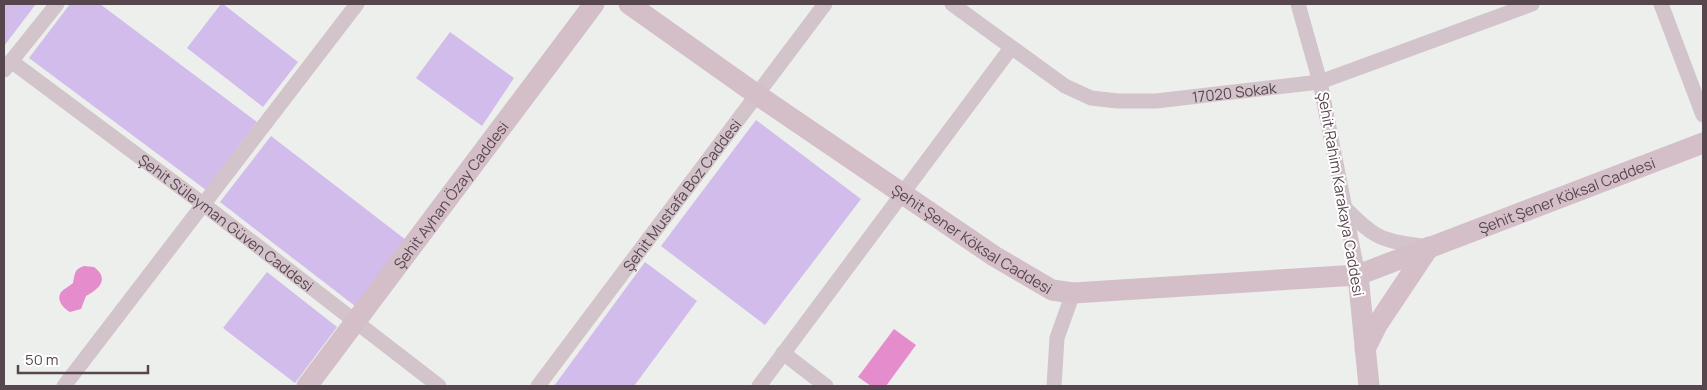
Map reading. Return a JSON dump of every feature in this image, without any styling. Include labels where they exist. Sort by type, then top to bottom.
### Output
[{"type":"main road","name":"Şehit Ayhan Özay Caddesi","points":[[307,386],[594,4]]},
{"type":"main road","name":"Şehit Şener Köksal Caddesi","points":[[628,4],[756,94],[994,256],[1052,290],[1073,293],[1358,275],[1703,143]]},
{"type":"main road","points":[[1365,349],[1377,325],[1430,247]]},
{"type":"main road","name":"Şehit Rahim Karakaya Caddesi","points":[[1358,275],[1369,386]]},
{"type":"street","points":[[7,66],[57,4]]},
{"type":"street","points":[[64,386],[356,4]]},
{"type":"street","name":"Şehit Mustafa Boz Caddesi","points":[[538,386],[825,4]]},
{"type":"street","name":"17020 Sokak","points":[[952,4],[1065,86],[1090,98],[1118,101],[1156,101],[1320,82],[1532,4]]},
{"type":"street","name":"Şehit Rahim Karakaya Caddesi","points":[[1298,4],[1320,82],[1358,275]]},
{"type":"street","points":[[1662,4],[1703,115]]},
{"type":"street","points":[[759,386],[1011,48]]},
{"type":"street","name":"Şehit Süleyman Güven Caddesi","points":[[7,66],[203,204],[439,386]]},
{"type":"street","name":"Şehit Şener Köksal Caddesi","points":[[1345,208],[1376,235],[1396,242],[1430,247]]},
{"type":"street","points":[[1054,386],[1057,338],[1073,293]]},
{"type":"street","points":[[783,354],[826,386]]},
{"type":"shaded area","points":[[4,4],[36,4],[4,46]]},
{"type":"shaded area","points":[[70,4],[100,4],[257,122],[206,190],[29,58]]},
{"type":"shaded area","points":[[221,4],[298,62],[263,107],[187,48]]},
{"type":"shaded area","points":[[450,32],[514,78],[482,126],[416,78]]},
{"type":"shaded area","points":[[756,120],[861,199],[765,325],[661,246]]},
{"type":"shaded area","points":[[271,136],[406,240],[355,306],[220,202]]},
{"type":"shaded area","points":[[645,262],[697,301],[634,386],[554,386]]},
{"type":"shaded area","points":[[84,266],[94,267],[99,271],[102,280],[95,290],[86,296],[81,309],[70,312],[61,303],[59,297],[63,290],[73,283],[77,270]]},
{"type":"shaded area","points":[[267,272],[337,327],[295,383],[223,328]]},
{"type":"shaded area","points":[[894,329],[916,345],[886,386],[871,386],[858,377]]}]
